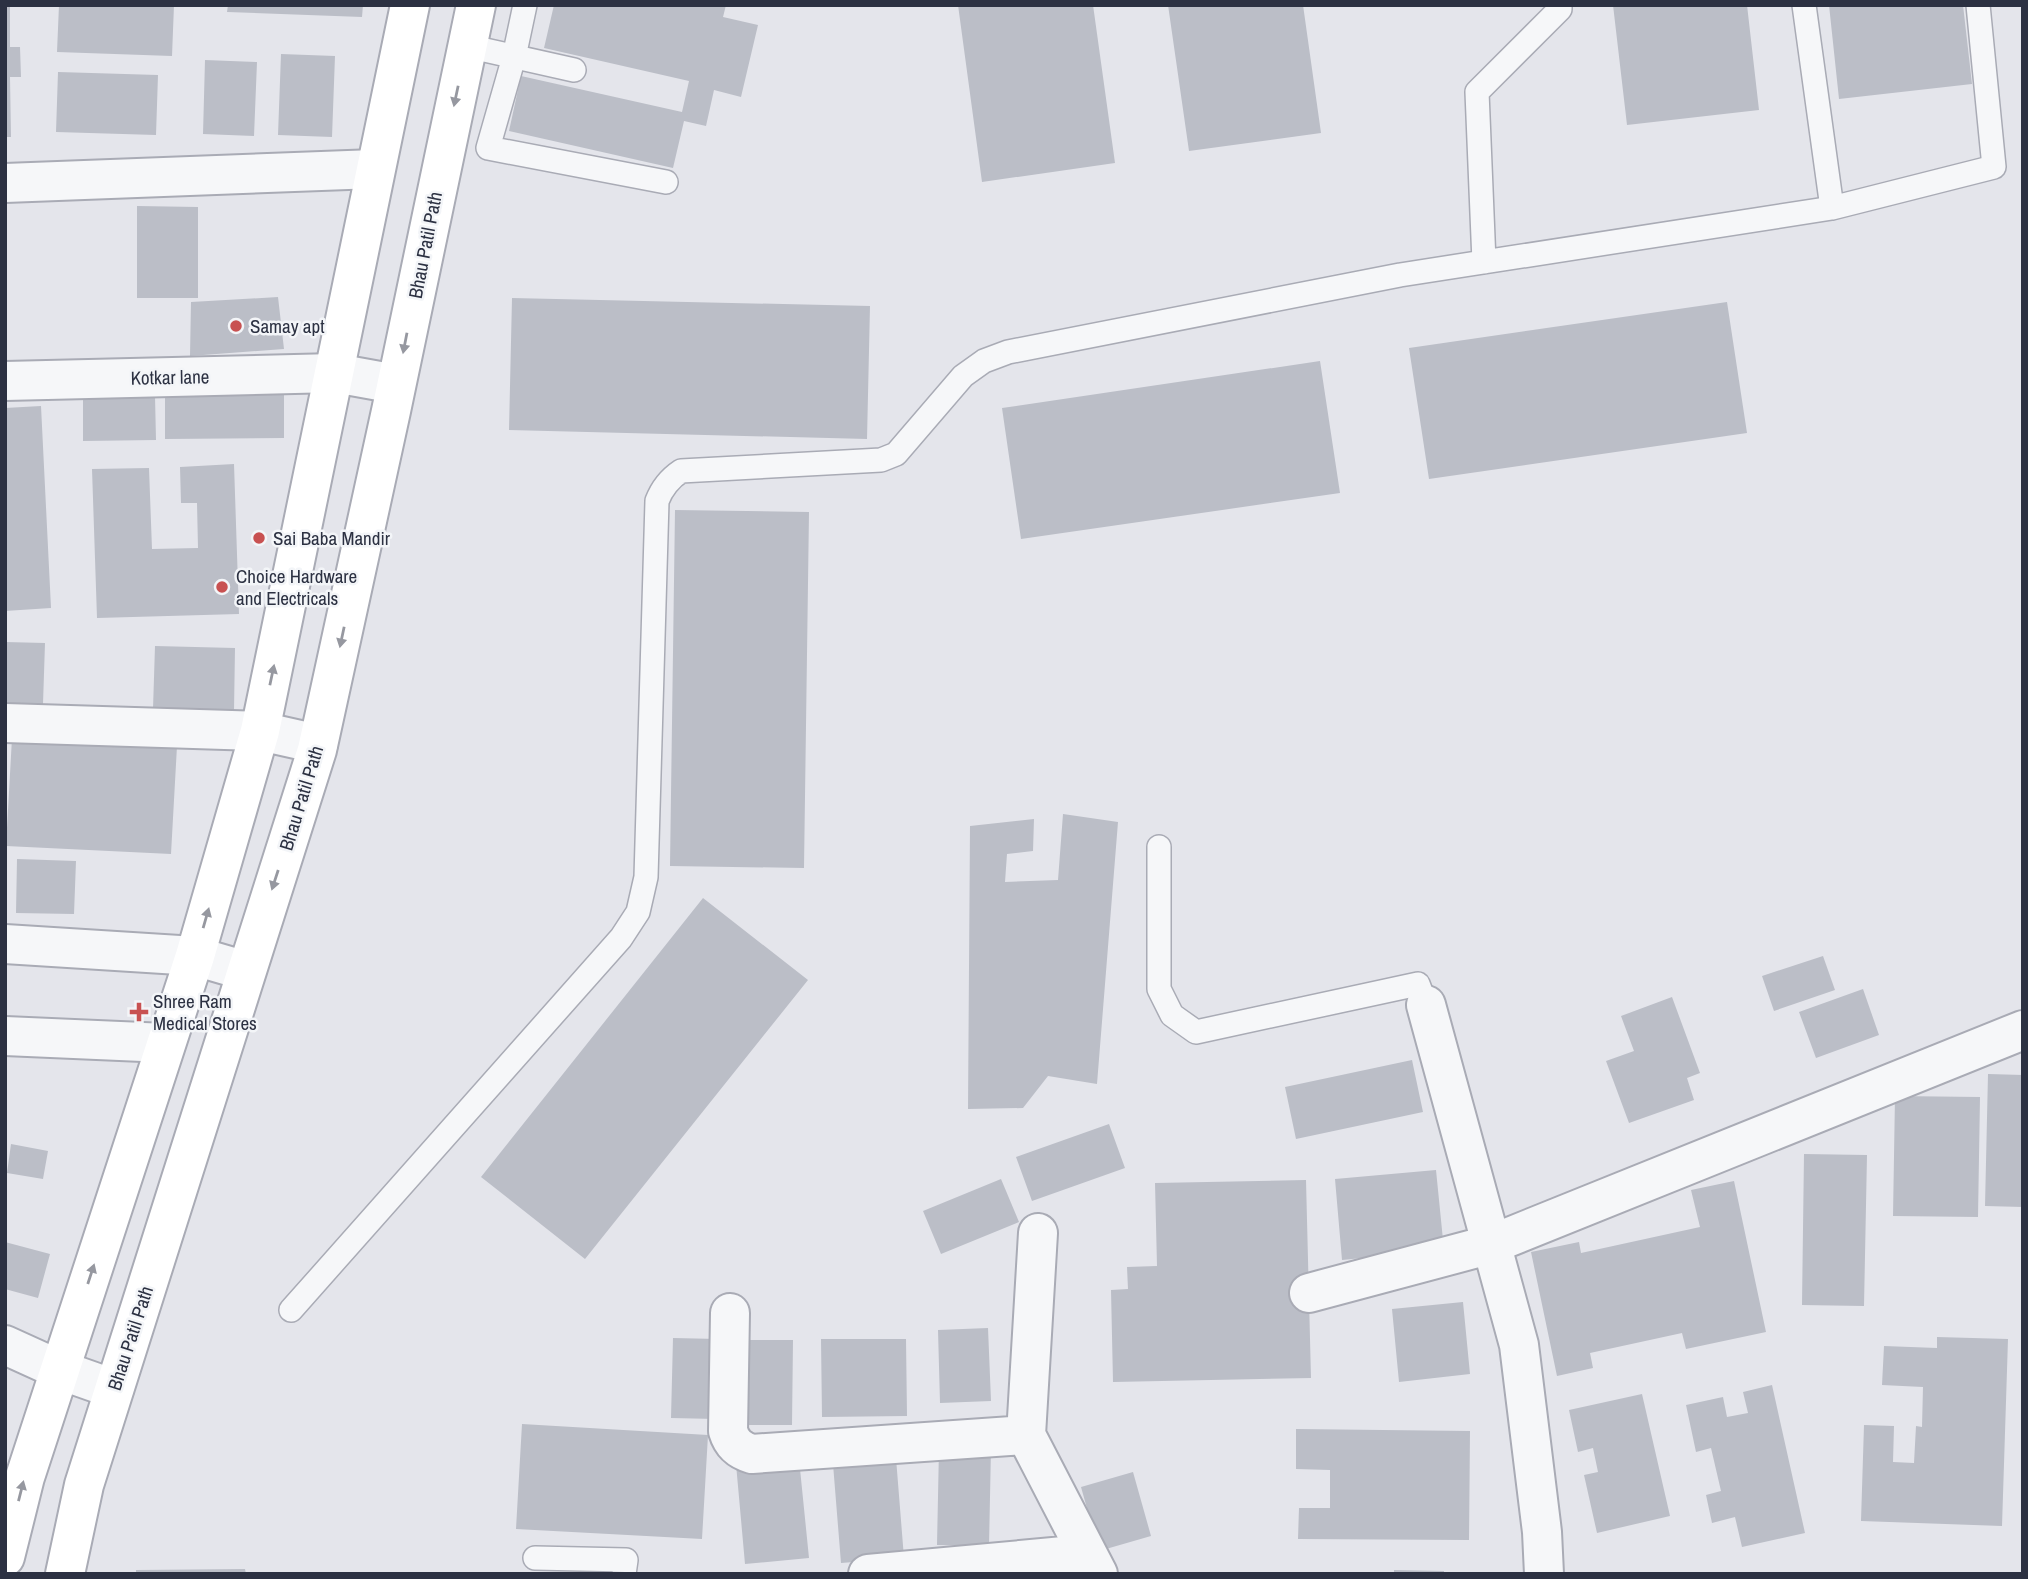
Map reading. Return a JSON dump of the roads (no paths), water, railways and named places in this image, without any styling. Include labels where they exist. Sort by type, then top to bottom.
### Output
[{"type":"main road","points":[[5,1557],[25,1477],[195,956],[260,731],[410,5]]},
{"type":"main road","name":"Bhau Patil Path","points":[[65,1574],[84,1485],[318,744],[475,5]]},
{"type":"main road","points":[[141,1121],[194,1137]]},
{"type":"street","points":[[5,183],[375,169]]},
{"type":"street","name":"Kotkar lane","points":[[5,381],[335,373],[396,384]]},
{"type":"street","points":[[5,723],[260,731],[318,744]]},
{"type":"street","points":[[5,944],[195,956],[246,971]]},
{"type":"street","points":[[1426,1006],[1519,1345],[1545,1574]]},
{"type":"street","points":[[1309,1293],[1492,1244],[2023,1030]]},
{"type":"street","points":[[5,1036],[166,1043]]},
{"type":"street","points":[[868,1574],[1092,1564],[1026,1435],[1038,1233]]},
{"type":"street","points":[[730,1313],[728,1431],[735,1446],[743,1451],[752,1454],[1026,1435]]},
{"type":"street","points":[[5,1345],[60,1370],[114,1389]]},
{"type":"lane","points":[[525,5],[514,57],[488,148],[666,182]]},
{"type":"lane","points":[[1484,262],[1476,92],[1560,9],[1560,5]]},
{"type":"lane","points":[[1804,5],[1832,208]]},
{"type":"lane","points":[[291,1310],[621,937],[638,912],[646,877],[657,501],[664,486],[681,471],[881,460],[896,454],[963,376],[984,361],[1008,352],[1400,275],[1832,208],[1994,167],[1978,5]]},
{"type":"lane","points":[[467,46],[573,69]]},
{"type":"lane","points":[[1159,847],[1158,989],[1172,1014],[1196,1032],[1418,984],[1426,1006]]},
{"type":"lane","points":[[535,1558],[626,1560],[624,1574]]},
{"type":"place","name":"Samay apt","points":[[236,326]]},
{"type":"place","name":"Sai Baba Mandir","points":[[259,538]]},
{"type":"place","name":"Choice Hardware and Electricals","points":[[222,587]]},
{"type":"place","name":"Shree Ram Medical Stores","points":[[139,1012]]}]
